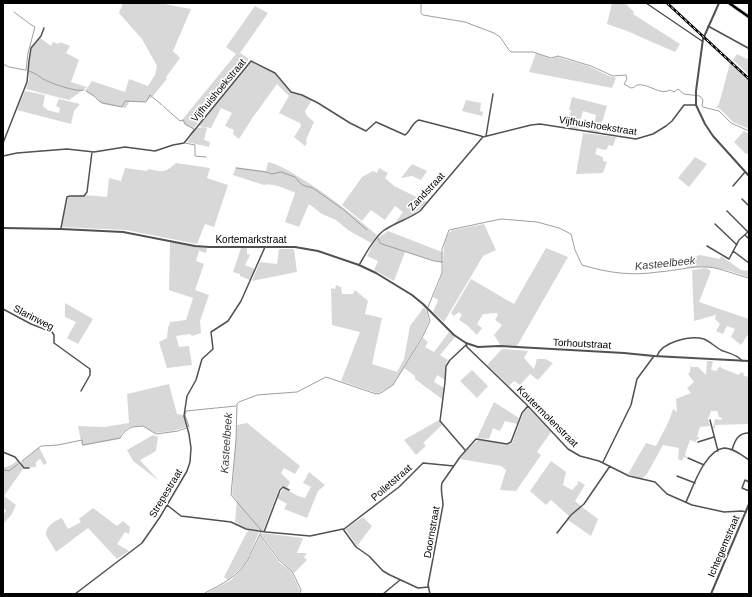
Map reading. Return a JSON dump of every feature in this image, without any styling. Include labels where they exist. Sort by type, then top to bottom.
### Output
[{"type":"main road","points":[[729,3],[749,18]]},
{"type":"street","points":[[646,3],[702,41]]},
{"type":"street","points":[[720,3],[717,6],[702,41],[696,105],[705,124],[713,136],[749,176]]},
{"type":"street","points":[[708,26],[748,48]]},
{"type":"street","points":[[3,143],[27,82],[28,61],[31,48],[40,38],[44,28]]},
{"type":"street","name":"Vijfhuishoekstraat","points":[[3,156],[17,152],[67,149],[92,152],[125,146],[155,151],[185,142],[251,61],[275,72],[292,92],[318,102],[365,131],[376,122],[405,135],[415,121],[419,120],[482,137],[531,124],[540,124],[636,139],[647,136],[666,126],[684,105],[696,105]]},
{"type":"street","points":[[486,136],[493,94]]},
{"type":"street","name":"Zandstraat","points":[[359,265],[375,239],[384,231],[411,218],[420,211],[482,137]]},
{"type":"street","points":[[61,229],[67,197],[84,196],[87,192],[92,152]]},
{"type":"street","points":[[733,186],[745,172]]},
{"type":"street","points":[[742,199],[749,206]]},
{"type":"street","points":[[707,246],[728,259],[744,235],[749,232],[727,211]]},
{"type":"street","points":[[715,224],[737,244]]},
{"type":"street","name":"Kortemarkstraat","points":[[3,228],[123,232],[195,246],[295,247],[318,251],[359,265],[376,273],[412,294],[428,308]]},
{"type":"street","points":[[744,235],[749,239]]},
{"type":"street","name":"Strepestraat","points":[[75,594],[142,543],[187,471],[190,462],[191,448],[184,416],[187,396],[196,380],[202,359],[213,350],[211,332],[228,321],[241,301],[265,247]]},
{"type":"street","points":[[733,251],[749,263]]},
{"type":"street","name":"Torhoutstraat","points":[[428,308],[454,335],[466,344],[478,347],[499,346],[749,361]]},
{"type":"street","name":"Slarinweg","points":[[3,309],[31,324],[52,332],[54,335],[54,343],[90,369],[90,375],[81,391]]},
{"type":"street","points":[[603,462],[631,405],[636,379],[655,356],[670,344],[682,339],[694,337],[706,340],[720,349],[740,358],[742,361]]},
{"type":"street","points":[[465,450],[440,421],[446,366],[466,344]]},
{"type":"street","name":"Koutermolenstraat","points":[[466,344],[528,406],[570,451],[580,456],[603,462],[636,478],[655,482],[667,494],[692,505],[724,512],[746,512]]},
{"type":"street","name":"Doornstraat","points":[[430,594],[429,587],[443,505],[441,486],[465,450],[474,441],[478,439],[507,444],[511,442],[522,413],[528,406]]},
{"type":"street","points":[[710,420],[718,450]]},
{"type":"street","points":[[732,450],[737,438],[742,434],[749,433]]},
{"type":"street","points":[[698,442],[714,437]]},
{"type":"street","points":[[686,502],[704,465],[713,453],[724,448],[742,454],[749,460]]},
{"type":"street","points":[[3,452],[15,457],[24,468],[29,468]]},
{"type":"street","points":[[688,458],[704,465]]},
{"type":"street","name":"Polletstraat","points":[[167,505],[181,516],[231,522],[241,528],[264,532],[310,536],[343,530],[399,487],[423,463],[454,466]]},
{"type":"street","points":[[557,533],[571,515],[584,504],[610,466]]},
{"type":"street","points":[[677,476],[695,483]]},
{"type":"street","points":[[749,482],[744,480],[742,488],[749,491]]},
{"type":"street","points":[[264,532],[280,490],[283,487],[289,490]]},
{"type":"street","name":"Ichtegemstraat","points":[[711,594],[749,504]]},
{"type":"street","points":[[343,530],[356,547],[369,556],[383,570],[418,588],[429,587]]},
{"type":"street","points":[[383,594],[400,580]]},
{"type":"shaded area","points":[[123,3],[159,3],[191,9],[173,51],[180,58],[166,77],[167,79],[152,97],[144,102],[129,102],[126,108],[102,104],[95,97],[85,91],[92,81],[125,92],[129,79],[148,86],[155,75],[157,66],[142,39],[119,13]]},
{"type":"shaded area","points":[[612,3],[625,3],[634,12],[633,14],[680,44],[675,52],[607,24]]},
{"type":"shaded area","points":[[255,6],[268,13],[240,53],[248,58],[248,61],[193,129],[185,125],[182,120],[236,54],[226,47]]},
{"type":"shaded area","points":[[40,38],[51,46],[53,42],[58,44],[60,42],[70,46],[66,53],[79,60],[71,82],[87,87],[69,100],[26,89],[29,80],[31,48]]},
{"type":"shaded area","points":[[536,53],[551,59],[557,57],[588,66],[616,78],[612,88],[529,72]]},
{"type":"shaded area","points":[[737,54],[747,59],[749,57],[749,75],[733,60]]},
{"type":"shaded area","points":[[250,62],[273,72],[290,92],[312,100],[305,111],[307,116],[314,122],[305,146],[294,137],[301,126],[300,123],[279,113],[289,96],[277,84],[239,139],[233,134],[234,130],[225,126],[232,113],[221,108],[211,128],[199,126]]},
{"type":"shaded area","points":[[730,63],[749,81],[749,129],[733,122],[719,108],[716,108],[719,104]]},
{"type":"shaded area","points":[[25,91],[45,95],[43,107],[47,110],[59,113],[60,108],[56,106],[59,99],[80,104],[74,111],[71,124],[17,110]]},
{"type":"shaded area","points":[[572,97],[607,106],[599,132],[588,131],[591,124],[594,125],[596,115],[583,111],[578,129],[568,127],[571,110],[569,110]]},
{"type":"shaded area","points":[[466,100],[481,103],[480,111],[483,112],[482,116],[462,111]]},
{"type":"shaded area","points":[[197,128],[207,128],[204,140],[210,142],[209,147],[187,142]]},
{"type":"shaded area","points":[[744,131],[749,134],[749,153],[746,154],[734,142]]},
{"type":"shaded area","points":[[583,133],[616,137],[613,146],[609,145],[606,150],[597,148],[595,154],[603,157],[603,161],[607,162],[603,173],[576,174]]},
{"type":"shaded area","points":[[695,157],[707,164],[689,187],[678,178]]},
{"type":"shaded area","points":[[268,162],[288,170],[319,190],[377,235],[371,243],[348,230],[336,220],[322,214],[309,204],[299,227],[285,222],[295,193],[280,187],[264,185],[233,175],[236,167],[266,171]]},
{"type":"shaded area","points":[[176,163],[210,168],[207,178],[228,185],[214,227],[205,224],[197,244],[126,230],[62,227],[68,198],[82,195],[107,197],[109,178],[121,181],[125,168],[147,171],[148,169],[164,171]]},
{"type":"shaded area","points":[[412,164],[427,171],[421,180],[412,176],[401,178]]},
{"type":"shaded area","points":[[379,168],[388,173],[385,178],[394,186],[427,202],[413,215],[395,225],[394,224],[403,212],[395,206],[385,220],[371,210],[362,221],[342,205],[362,177],[373,171],[377,173]]},
{"type":"shaded area","points":[[484,224],[496,250],[483,256],[444,322],[433,312],[438,300],[433,297],[442,274],[446,238],[453,230]]},
{"type":"shaded area","points":[[388,231],[442,252],[442,263],[405,252],[394,281],[374,270],[378,261],[367,256],[375,240]]},
{"type":"shaded area","points":[[170,242],[207,248],[206,253],[199,251],[196,261],[204,264],[195,290],[209,295],[200,321],[201,333],[192,336],[190,334],[176,336],[179,347],[189,346],[192,365],[167,368],[159,342],[167,338],[170,322],[186,320],[193,298],[169,290]]},
{"type":"shaded area","points":[[241,248],[247,248],[247,254],[250,255],[245,265],[255,269],[250,280],[233,272]]},
{"type":"shaded area","points":[[546,248],[568,257],[517,346],[501,346],[494,335],[502,325],[495,320],[498,314],[496,313],[483,314],[477,324],[482,328],[477,335],[467,325],[459,320],[462,315],[459,312],[454,316],[451,313],[471,279],[514,304]]},
{"type":"shaded area","points":[[279,249],[294,249],[297,272],[252,281],[260,262],[277,264]]},
{"type":"shaded area","points":[[700,255],[720,259],[721,256],[741,270],[749,271],[749,277],[717,268],[686,268],[687,259]]},
{"type":"shaded area","points":[[706,268],[711,271],[699,302],[749,319],[749,333],[741,345],[731,337],[735,329],[727,326],[723,334],[716,331],[720,324],[715,319],[716,315],[694,321],[692,270]]},
{"type":"shaded area","points":[[336,285],[341,287],[342,294],[353,294],[355,290],[368,301],[365,314],[382,318],[372,364],[397,372],[404,359],[410,326],[424,307],[426,309],[429,321],[422,337],[393,385],[381,392],[376,393],[341,381],[360,332],[332,325],[331,288],[335,289]]},
{"type":"shaded area","points":[[65,303],[93,319],[78,344],[67,338],[76,322],[65,317]]},
{"type":"shaded area","points":[[449,332],[455,337],[440,355],[448,360],[445,365],[445,380],[437,375],[434,382],[444,388],[442,399],[415,379],[415,376],[404,368],[423,338],[428,342],[425,347],[434,352]]},
{"type":"shaded area","points":[[502,349],[528,351],[524,358],[534,369],[537,359],[545,359],[553,363],[538,380],[530,374],[520,385],[514,381],[509,386],[487,365]]},
{"type":"shaded area","points":[[691,360],[691,367],[698,367],[706,375],[707,361],[713,361],[711,370],[717,371],[721,366],[721,368],[739,375],[743,372],[744,376],[749,377],[749,424],[715,425],[715,428],[713,428],[715,419],[721,420],[722,418],[719,417],[717,411],[711,411],[708,419],[710,426],[700,427],[697,437],[699,437],[699,439],[696,440],[696,442],[690,440],[685,454],[687,457],[686,458],[684,457],[682,461],[678,459],[679,448],[663,445],[647,474],[641,479],[628,474],[646,443],[656,446],[669,421],[673,409],[677,412],[676,399],[691,393],[687,388],[694,382],[688,374],[690,372]]},
{"type":"shaded area","points":[[472,370],[488,386],[477,398],[460,381]]},
{"type":"shaded area","points":[[169,384],[177,414],[183,415],[186,427],[172,431],[155,433],[143,426],[133,426],[126,429],[122,433],[120,439],[82,446],[78,426],[104,427],[129,423],[127,394]]},
{"type":"shaded area","points":[[494,402],[519,418],[517,424],[505,421],[500,431],[493,428],[489,439],[477,438]]},
{"type":"shaded area","points":[[528,408],[551,432],[537,452],[541,455],[516,491],[500,490],[506,470],[501,466],[460,459],[478,440],[507,445],[512,443],[523,414]]},
{"type":"shaded area","points":[[439,420],[442,425],[423,443],[426,446],[416,455],[404,440]]},
{"type":"shaded area","points":[[247,423],[300,466],[295,474],[284,468],[281,473],[290,482],[287,488],[282,486],[279,489],[263,531],[245,528],[235,522],[237,501],[232,495],[237,425]]},
{"type":"shaded area","points":[[153,435],[158,437],[156,451],[140,460],[159,481],[133,461],[127,450]]},
{"type":"shaded area","points":[[39,447],[47,463],[44,465],[40,459],[36,462],[36,467],[25,468],[20,463]]},
{"type":"shaded area","points":[[17,461],[23,469],[4,496],[16,505],[12,514],[3,524],[3,517],[6,510],[3,508],[3,468]]},
{"type":"shaded area","points":[[551,461],[566,472],[563,485],[572,490],[579,481],[585,485],[575,501],[581,506],[569,516],[551,500],[546,505],[530,491]]},
{"type":"shaded area","points":[[309,472],[325,485],[318,491],[307,518],[284,509],[287,504],[277,498],[284,488],[298,496],[305,498],[311,487],[303,483]]},
{"type":"shaded area","points":[[582,507],[598,519],[591,536],[568,520]]},
{"type":"shaded area","points":[[93,508],[117,526],[123,521],[130,527],[129,534],[125,532],[117,544],[129,551],[117,559],[88,528],[56,552],[46,535],[47,529],[56,520],[62,518],[68,529],[81,522],[79,519]]},
{"type":"shaded area","points":[[363,517],[372,526],[357,546],[345,529]]},
{"type":"shaded area","points":[[248,530],[259,532],[246,563],[228,580],[224,577]]},
{"type":"shaded area","points":[[261,533],[303,538],[297,553],[307,553],[304,557],[307,560],[294,573],[281,561]]},
{"type":"shaded area","points":[[260,536],[280,563],[291,571],[300,591],[299,594],[205,594],[231,580],[247,563]]},
{"type":"waterway","points":[[421,3],[421,13],[423,15],[465,22],[494,33],[500,37],[511,52],[533,52],[551,58],[558,56],[591,66],[613,76],[626,75],[627,79],[624,84],[631,88],[641,85],[658,91],[670,90],[674,92],[678,89],[684,94],[700,96],[703,100],[703,107],[719,111],[731,123],[749,131]]},
{"type":"waterway","points":[[14,12],[35,27],[28,53],[26,70]]},
{"type":"waterway","points":[[3,64],[9,67],[25,70]]},
{"type":"waterway","points":[[29,71],[57,85],[70,89],[81,91],[84,90]]},
{"type":"waterway","points":[[86,91],[103,103],[122,107],[125,101],[146,102],[150,95],[162,105]]},
{"type":"waterway","points":[[163,106],[180,121],[183,120],[185,124],[194,129],[190,135]]},
{"type":"waterway","points":[[185,143],[195,145],[195,156],[206,157]]},
{"type":"waterway","points":[[236,168],[272,174],[281,172],[295,177],[301,184],[313,188],[344,210],[367,230]]},
{"type":"waterway","name":"Kasteelbeek","points":[[428,307],[442,273],[442,249],[449,230],[501,219],[537,222],[559,228],[571,234],[575,250],[582,265],[592,268],[611,272],[639,274],[695,267],[707,267],[749,278]]},
{"type":"waterway","points":[[378,238],[382,244],[434,261],[443,262]]},
{"type":"waterway","name":"Kasteelbeek","points":[[261,530],[231,495],[236,440],[237,404],[257,395],[297,392],[326,377],[376,394],[381,393],[393,385],[422,338],[430,321],[427,310]]},
{"type":"waterway","points":[[189,427],[185,415],[186,411],[236,406]]},
{"type":"waterway","points":[[22,461],[41,446],[58,445],[82,440],[83,445],[120,438],[125,431],[132,427],[143,426],[156,434],[178,431],[186,428]]},
{"type":"waterway","points":[[3,471],[9,471],[18,464]]},
{"type":"waterway","name":"Kasteelbeek","points":[[250,555],[261,532]]},
{"type":"waterway","points":[[260,535],[280,561],[292,571],[301,590],[300,594]]},
{"type":"waterway","name":"Kasteelbeek","points":[[203,594],[230,579],[241,569],[250,556]]},
{"type":"railway","points":[[667,3],[749,79]]}]
